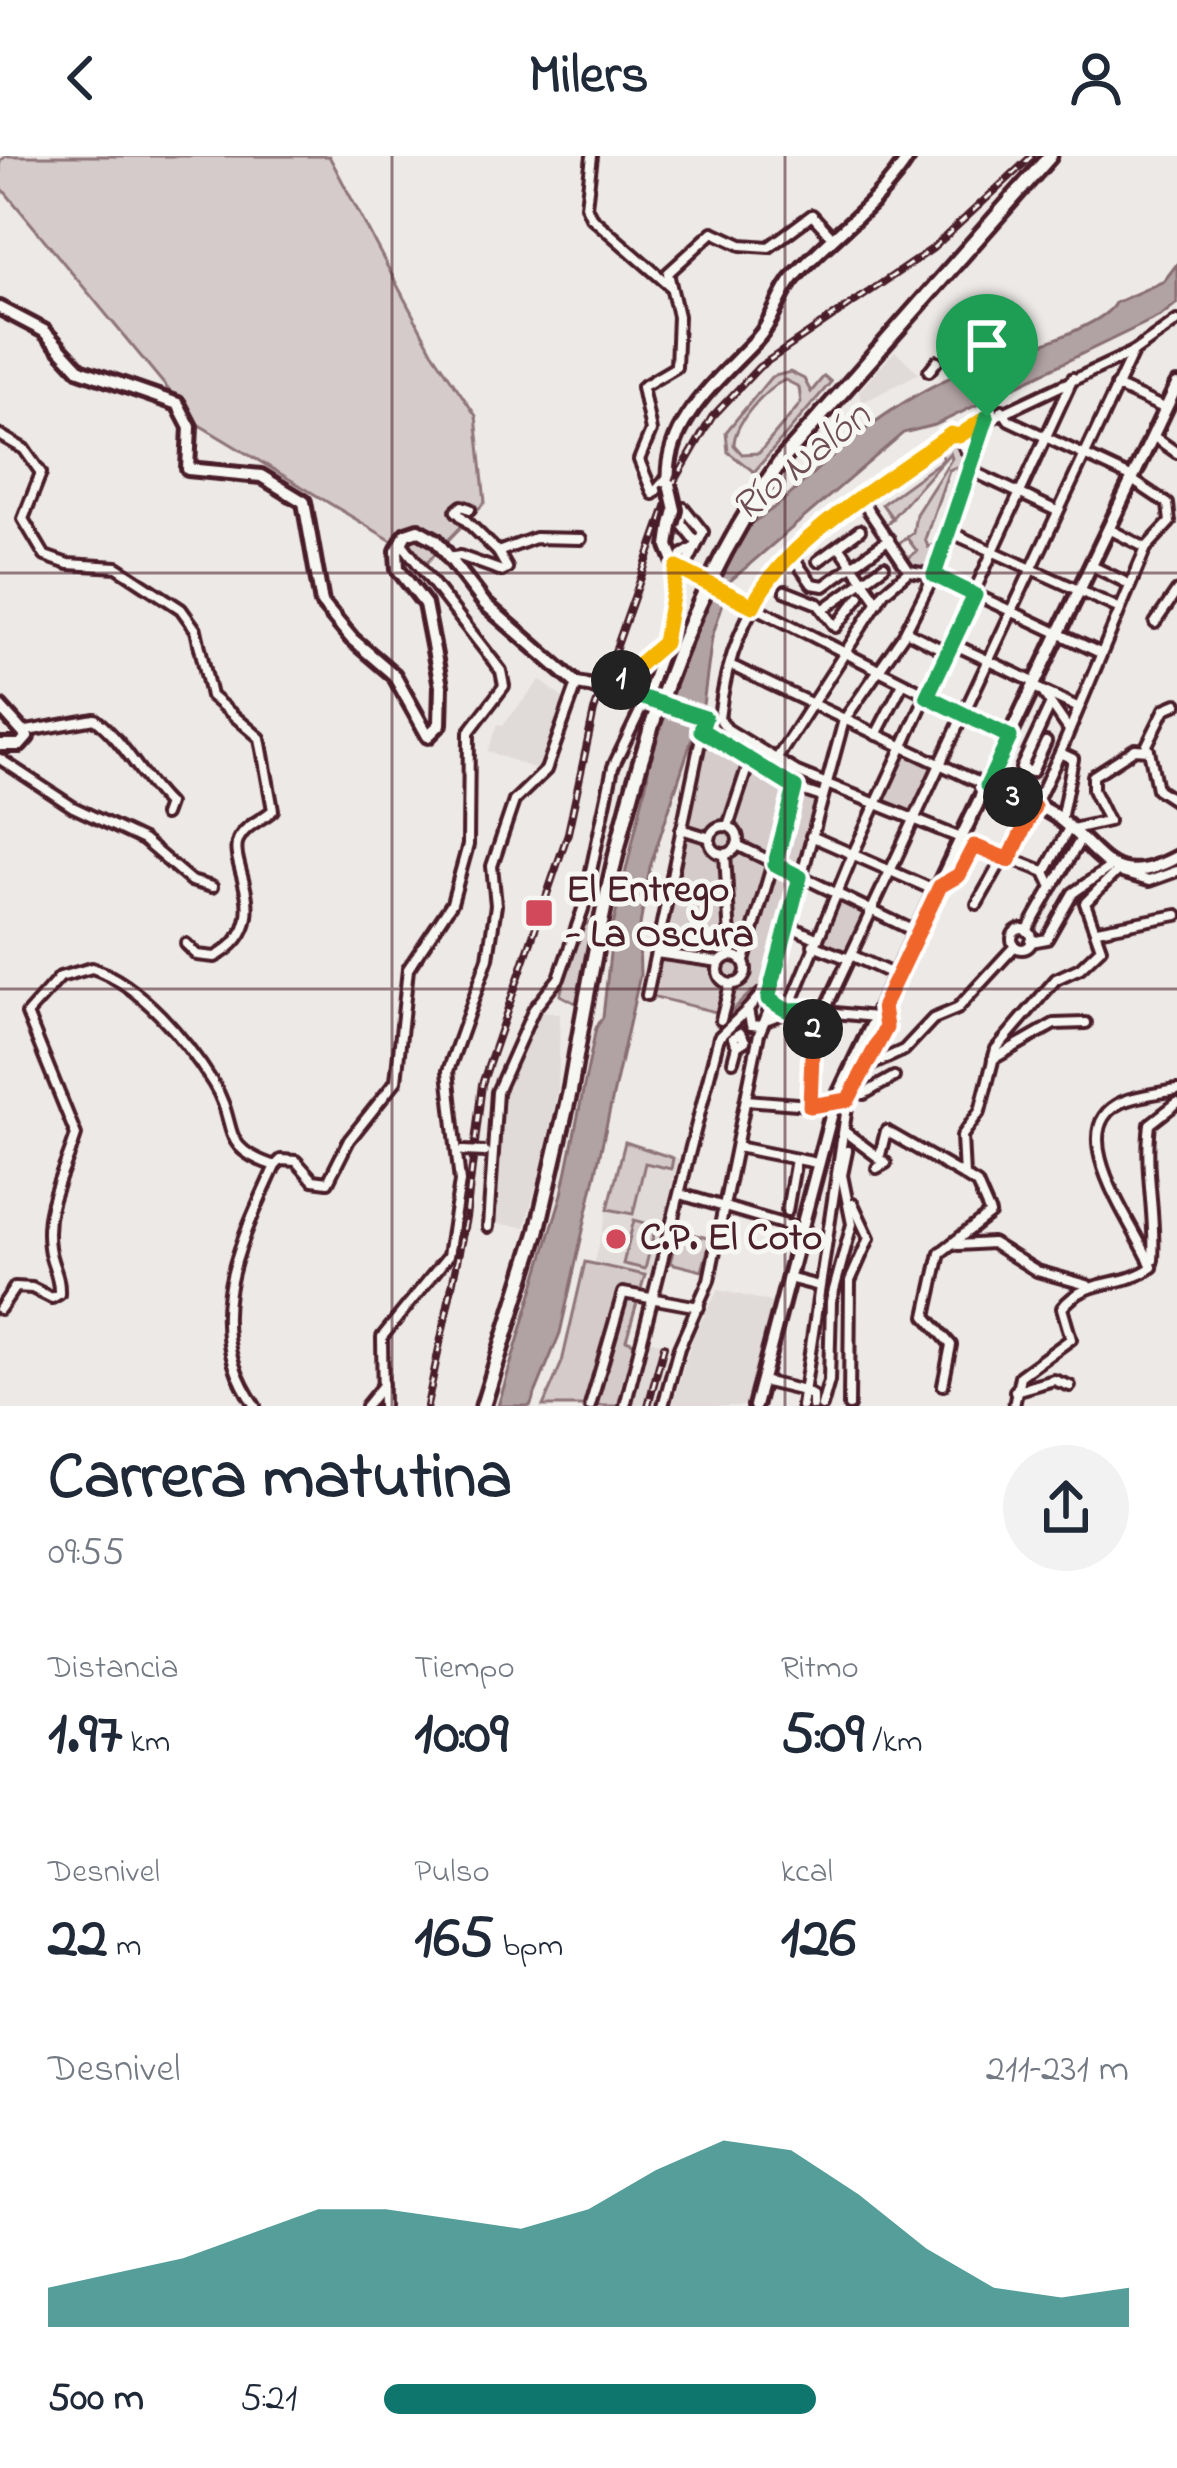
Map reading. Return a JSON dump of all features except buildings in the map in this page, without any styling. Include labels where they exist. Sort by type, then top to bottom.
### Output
[{"type":"main road","points":[[483,1406],[550,1186],[605,902],[652,718],[728,539],[781,460],[1050,156]]},
{"type":"street","points":[[592,156],[586,206],[591,217],[670,286]]},
{"type":"street","points":[[909,156],[882,195],[792,279],[761,334],[714,379],[674,446],[669,480],[675,510],[668,546],[682,570],[1010,737]]},
{"type":"street","points":[[669,480],[653,494],[638,460],[651,431],[642,387],[676,367],[678,316],[670,286],[672,265],[713,232],[741,245],[769,247],[812,214],[834,239]]},
{"type":"street","points":[[0,308],[44,331],[80,370],[178,404],[190,428],[184,459],[188,469],[261,476],[304,502],[322,603],[352,639],[394,675],[419,726],[431,737],[440,724],[441,686],[422,597],[398,569],[400,541]]},
{"type":"street","points":[[647,995],[701,730],[712,719],[732,666],[748,603],[789,553],[951,434],[963,433],[987,417],[1132,352],[1177,321]]},
{"type":"street","points":[[825,1010],[1132,352]]},
{"type":"street","points":[[929,370],[938,361]]},
{"type":"street","points":[[787,1010],[853,854],[1073,378]]},
{"type":"street","points":[[849,1406],[850,1281],[869,1238],[842,1175],[850,1096],[865,1068],[897,976],[1177,385]]},
{"type":"street","points":[[1117,386],[1170,408]]},
{"type":"street","points":[[977,904],[1034,807],[1118,608],[1146,548],[1164,534],[1171,506],[1133,479],[1010,420],[1002,410]]},
{"type":"street","points":[[663,1406],[679,1348],[700,1303],[726,1206],[757,1028],[844,719],[906,631],[934,575],[952,533],[987,417]]},
{"type":"street","points":[[963,433],[964,449],[977,442]]},
{"type":"street","points":[[963,433],[977,442]]},
{"type":"street","points":[[0,435],[24,449],[41,472],[23,519],[45,556],[68,564],[117,567],[181,609],[196,630],[212,696],[260,738],[273,810],[239,836],[236,848],[250,892],[240,932],[214,957],[197,955],[186,944]]},
{"type":"street","points":[[1153,436],[1177,453]]},
{"type":"street","points":[[972,472],[1057,512]]},
{"type":"street","points":[[862,501],[909,571],[934,575],[1098,652]]},
{"type":"street","points":[[447,558],[460,556],[502,571],[506,568],[498,552],[456,511],[462,506],[470,509]]},
{"type":"street","points":[[1109,529],[1146,548]]},
{"type":"street","points":[[818,561],[860,530]]},
{"type":"street","points":[[400,541],[423,531],[485,604],[577,684],[648,696],[712,719],[776,760],[825,784],[1045,872],[1052,887]]},
{"type":"street","points":[[952,533],[1118,608]]},
{"type":"street","points":[[498,552],[535,538],[581,538]]},
{"type":"street","points":[[800,605],[889,538]]},
{"type":"street","points":[[255,1406],[232,1364],[227,1286],[275,1166],[281,1160],[296,1161],[314,1180],[328,1182],[350,1140],[390,1094],[405,1036],[409,969],[452,903],[468,845],[469,732],[504,686],[500,671],[400,541]]},
{"type":"street","points":[[488,1227],[488,1151],[497,1092],[534,1009],[559,978],[583,909],[613,767],[648,696],[682,570],[696,545]]},
{"type":"street","points":[[839,546],[878,602]]},
{"type":"street","points":[[789,553],[812,584],[824,586]]},
{"type":"street","points":[[785,591],[800,605],[824,610],[884,566]]},
{"type":"street","points":[[1092,566],[1129,584]]},
{"type":"street","points":[[776,760],[878,602],[909,571]]},
{"type":"street","points":[[1155,623],[1177,591]]},
{"type":"street","points":[[824,610],[832,625],[840,626],[860,596]]},
{"type":"street","points":[[906,631],[988,661],[1077,706]]},
{"type":"street","points":[[618,690],[620,681],[664,643]]},
{"type":"street","points":[[732,666],[1034,807],[1116,869],[1149,881],[1177,871]]},
{"type":"street","points":[[876,735],[903,683]]},
{"type":"street","points":[[383,1406],[382,1337],[448,1256],[460,1202],[448,1071],[488,958],[496,905],[492,866],[514,801],[546,770],[577,684]]},
{"type":"street","points":[[1037,687],[1069,730]]},
{"type":"street","points":[[1064,826],[1108,821],[1093,790],[1096,770],[1145,749],[1165,709],[1177,704]]},
{"type":"street","points":[[0,706],[26,731]]},
{"type":"street","points":[[1046,742],[1032,772],[1021,768],[1050,706]]},
{"type":"street","points":[[26,731],[95,719],[118,736],[151,789],[168,804],[164,815]]},
{"type":"street","points":[[701,730],[795,788],[822,797]]},
{"type":"street","points":[[0,745],[20,745],[26,731]]},
{"type":"street","points":[[1036,737],[1073,758],[1064,826],[1045,872]]},
{"type":"street","points":[[1145,749],[1157,789],[1177,802]]},
{"type":"street","points":[[0,759],[73,807],[142,840],[191,881],[212,886]]},
{"type":"street","points":[[728,826],[749,762]]},
{"type":"street","points":[[730,985],[743,980],[744,962],[795,788]]},
{"type":"street","points":[[725,854],[714,849],[710,838],[714,830],[728,826]]},
{"type":"street","points":[[725,854],[736,845],[737,836],[728,826]]},
{"type":"street","points":[[681,829],[710,838]]},
{"type":"street","points":[[811,836],[938,889]]},
{"type":"street","points":[[1031,942],[1027,931],[1079,842]]},
{"type":"street","points":[[736,845],[918,933]]},
{"type":"street","points":[[938,889],[959,875],[974,846]]},
{"type":"street","points":[[725,854],[731,956]]},
{"type":"street","points":[[1016,946],[1046,939],[1073,893],[1116,869],[1150,871],[1177,856]]},
{"type":"street","points":[[964,1176],[962,1136],[980,1111],[992,1060],[1021,1015],[1056,979],[1095,956],[1102,938],[1085,903],[1116,869]]},
{"type":"street","points":[[1095,930],[1177,915]]},
{"type":"street","points":[[787,925],[815,942],[897,976]]},
{"type":"street","points":[[865,1068],[904,1049],[933,1019],[957,1009],[1016,946],[1015,932],[1027,931]]},
{"type":"street","points":[[656,953],[721,962],[731,956]]},
{"type":"street","points":[[731,956],[744,962]]},
{"type":"street","points":[[721,962],[718,974],[730,985]]},
{"type":"street","points":[[0,1309],[14,1287],[32,1288],[52,1298],[59,1294],[60,1274],[49,1249],[49,1202],[76,1135],[27,1014],[59,976],[92,968],[130,986],[216,1086],[234,1144],[245,1156],[275,1166]]},
{"type":"street","points":[[721,1020],[730,985]]},
{"type":"street","points":[[625,1406],[719,1037],[767,996]]},
{"type":"street","points":[[767,996],[787,1010]]},
{"type":"street","points":[[748,1009],[757,1028]]},
{"type":"street","points":[[734,1021],[757,1028],[787,1010],[814,1009],[883,1018]]},
{"type":"street","points":[[810,1106],[814,1009]]},
{"type":"street","points":[[790,1221],[817,1163],[833,1106],[868,1037],[883,1018]]},
{"type":"street","points":[[992,1060],[1054,1024],[1086,1024]]},
{"type":"street","points":[[733,1061],[737,1046]]},
{"type":"street","points":[[746,1100],[833,1106],[894,1077]]},
{"type":"street","points":[[1152,1267],[1119,1212],[1098,1131],[1107,1112],[1123,1101],[1177,1090]]},
{"type":"street","points":[[1152,1267],[1155,1228],[1144,1160],[1150,1124],[1177,1103]]},
{"type":"street","points":[[846,1134],[878,1163],[886,1131],[977,1184],[990,1214],[940,1253],[926,1311],[950,1340],[950,1368],[943,1385]]},
{"type":"street","points":[[802,1406],[846,1134]]},
{"type":"street","points":[[737,1147],[817,1163]]},
{"type":"street","points":[[459,1152],[488,1151]]},
{"type":"street","points":[[755,1406],[788,1279],[796,1159]]},
{"type":"street","points":[[680,1194],[790,1221]]},
{"type":"street","points":[[817,1406],[829,1382],[831,1300],[852,1224],[849,1197]]},
{"type":"street","points":[[956,1245],[992,1243],[1037,1271],[1087,1286],[1138,1277],[1152,1267]]},
{"type":"street","points":[[788,1279],[819,1286]]},
{"type":"street","points":[[1014,1406],[1020,1376],[1071,1339],[1062,1308],[1087,1286]]},
{"type":"street","points":[[590,1406],[619,1297],[628,1291],[700,1303]]},
{"type":"street","points":[[1014,1391],[1054,1380],[1070,1386]]},
{"type":"street","points":[[762,1382],[804,1391],[817,1406]]},
{"type":"street","points":[[367,1406],[370,1395],[385,1384]]},
{"type":"shaded area","points":[[6,156],[329,156],[432,351],[476,416],[485,502],[427,562],[196,423],[0,186],[0,161]]},
{"type":"shaded area","name":"Río Nalón","points":[[1177,264],[1177,303],[1162,315],[935,425],[903,433],[730,581],[712,637],[703,705],[650,867],[639,931],[640,975],[560,1333],[530,1406],[498,1406],[562,1194],[596,1028],[603,1017],[613,926],[647,780],[652,730],[712,562],[740,532],[910,398],[964,371],[1078,329],[1115,303],[1164,281]]},
{"type":"shaded area","points":[[895,351],[919,373],[862,403],[859,391]]},
{"type":"shaded area","points":[[790,372],[804,379],[811,392],[824,376],[831,382],[754,472],[728,452],[726,432],[771,377]],"holes":[[[785,380],[799,387],[801,403],[759,453],[742,454],[734,445],[735,436],[752,408]]]},
{"type":"shaded area","points":[[951,434],[959,436],[965,449],[977,443],[977,456],[934,575],[909,571],[905,561],[917,551],[907,538],[895,546],[913,533],[916,514],[952,458],[950,453],[892,518],[882,504],[944,459],[935,446]],"holes":[[[956,467],[959,474],[936,544],[928,547],[925,539],[949,470]]]},
{"type":"shaded area","points":[[540,680],[564,699],[538,770],[488,751],[498,724],[503,725]]},
{"type":"shaded area","points":[[705,718],[719,718],[825,784],[769,989],[751,992],[728,1015],[647,995]]},
{"type":"shaded area","points":[[905,751],[935,764],[911,813],[881,801]]},
{"type":"shaded area","points":[[836,899],[867,912],[847,957],[816,943]]},
{"type":"shaded area","points":[[597,917],[579,1005],[560,995],[579,929]]},
{"type":"shaded area","points":[[541,1012],[560,1014],[558,1088],[547,1144],[525,1227],[489,1223],[505,1089]]},
{"type":"shaded area","points":[[624,1141],[679,1159],[650,1275],[595,1262]]},
{"type":"shaded area","points":[[625,1142],[673,1158],[671,1169],[645,1163],[633,1214],[608,1209]]},
{"type":"shaded area","points":[[634,1220],[656,1226],[645,1269],[623,1264]]},
{"type":"shaded area","points":[[678,1230],[711,1239],[702,1271],[670,1263]]},
{"type":"shaded area","points":[[585,1262],[645,1275],[626,1340],[639,1345],[625,1406],[543,1406],[562,1362]]},
{"type":"shaded area","points":[[718,1290],[770,1302],[773,1307],[749,1406],[672,1406],[694,1334]]},
{"type":"shaded area","points":[[644,1339],[668,1345],[652,1406],[628,1406]]},
{"type":"railway","points":[[427,1406],[466,1218],[482,1084],[568,833],[594,711],[675,481],[712,417],[759,367],[932,249],[1032,156]]},
{"type":"railway","points":[[648,1406],[664,1346]]},
{"type":"place","name":"El Entrego - La Oscura","points":[[539,913]]},
{"type":"place","name":"C.P. El Coto","points":[[616,1239]]},
{"type":"route","points":[[987,417],[952,533],[934,575],[975,595],[927,696],[1010,737],[987,786],[1034,807],[1009,860],[974,846],[959,875],[940,886],[883,1006],[886,1028],[848,1100],[810,1106],[814,1009],[786,1010],[768,999],[800,877],[775,864],[795,788],[701,730],[705,718],[646,695],[618,690],[620,681],[664,643],[675,601],[677,568],[753,606],[769,577],[797,546],[951,434],[959,436],[970,424],[987,417]]}]
